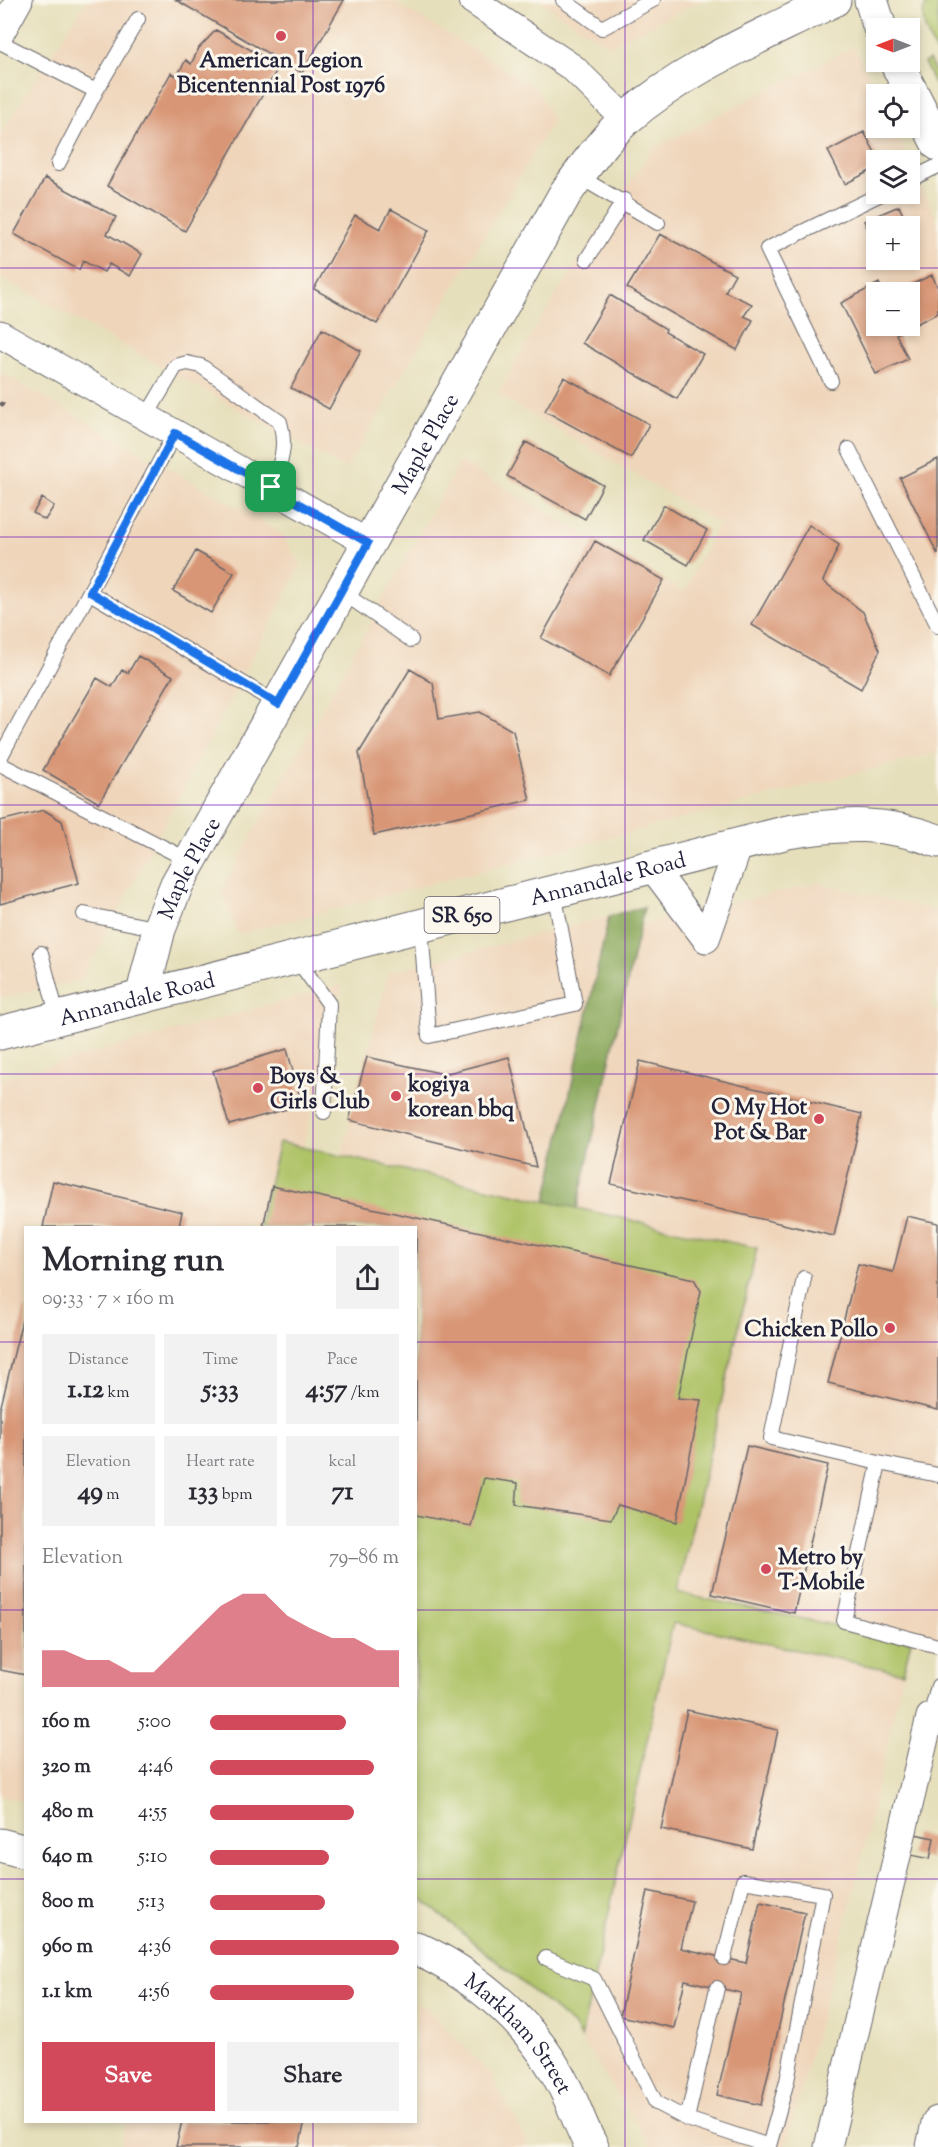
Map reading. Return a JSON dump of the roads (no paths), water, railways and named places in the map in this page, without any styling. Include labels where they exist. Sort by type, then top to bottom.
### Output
[{"type":"street","points":[[0,34],[19,0]]},
{"type":"street","points":[[472,0],[573,68],[626,120]]},
{"type":"street","name":"Maple Place","points":[[142,997],[159,929],[177,884],[565,194],[598,149],[626,120],[661,92],[719,57],[834,0]]},
{"type":"street","points":[[871,0],[877,18]]},
{"type":"street","points":[[901,72],[938,144]]},
{"type":"street","points":[[0,334],[368,543]]},
{"type":"street","name":"Annandale Road","points":[[0,1033],[788,832],[836,824],[885,826],[938,841]]},
{"type":"street","points":[[652,867],[706,939],[739,845]]},
{"type":"street","points":[[828,2147],[934,1718]]},
{"type":"street","points":[[0,1845],[24,1851]]},
{"type":"street","name":"Markham Street","points":[[417,1948],[443,1961],[494,1998],[537,2042],[565,2086],[587,2145]]},
{"type":"lane","points":[[563,0],[602,28],[653,0]]},
{"type":"lane","points":[[58,164],[96,91],[138,19]]},
{"type":"lane","points":[[0,42],[96,91]]},
{"type":"lane","points":[[920,175],[938,166]]},
{"type":"lane","points":[[578,176],[624,200],[658,223]]},
{"type":"lane","points":[[587,259],[624,200]]},
{"type":"lane","points":[[831,381],[767,249],[866,202]]},
{"type":"lane","points":[[146,417],[176,366],[187,363],[201,366],[280,422],[284,433],[283,452],[280,467],[271,487]]},
{"type":"lane","points":[[0,758],[175,433]]},
{"type":"lane","points":[[849,449],[937,621]]},
{"type":"lane","points":[[341,591],[411,640]]},
{"type":"lane","points":[[90,592],[278,704]]},
{"type":"lane","points":[[0,764],[190,861]]},
{"type":"lane","points":[[421,926],[429,1036],[575,1004],[554,892]]},
{"type":"lane","points":[[84,914],[159,929]]},
{"type":"lane","points":[[41,953],[58,1018]]},
{"type":"lane","points":[[296,958],[329,1004],[324,1112]]},
{"type":"lane","points":[[804,1278],[771,1438],[938,1475]]},
{"type":"lane","points":[[879,1463],[844,1621],[938,1646]]},
{"type":"lane","points":[[934,1718],[938,1686]]},
{"type":"lane","points":[[546,1958],[594,1979],[656,2103],[687,2119],[769,2146],[787,2081],[823,1894],[743,1881],[724,1958]]},
{"type":"lane","points":[[687,2119],[717,1988]]},
{"type":"place","name":"American Legion Bicentennial Post 1976","points":[[281,36]]},
{"type":"place","name":"Boys & Girls Club","points":[[258,1088]]},
{"type":"place","name":"kogiya korean bbq","points":[[396,1096]]},
{"type":"place","name":"O My Hot Pot & Bar","points":[[819,1119]]},
{"type":"place","name":"Chicken Pollo","points":[[890,1328]]},
{"type":"place","name":"Metro by T-Mobile","points":[[766,1569]]}]
